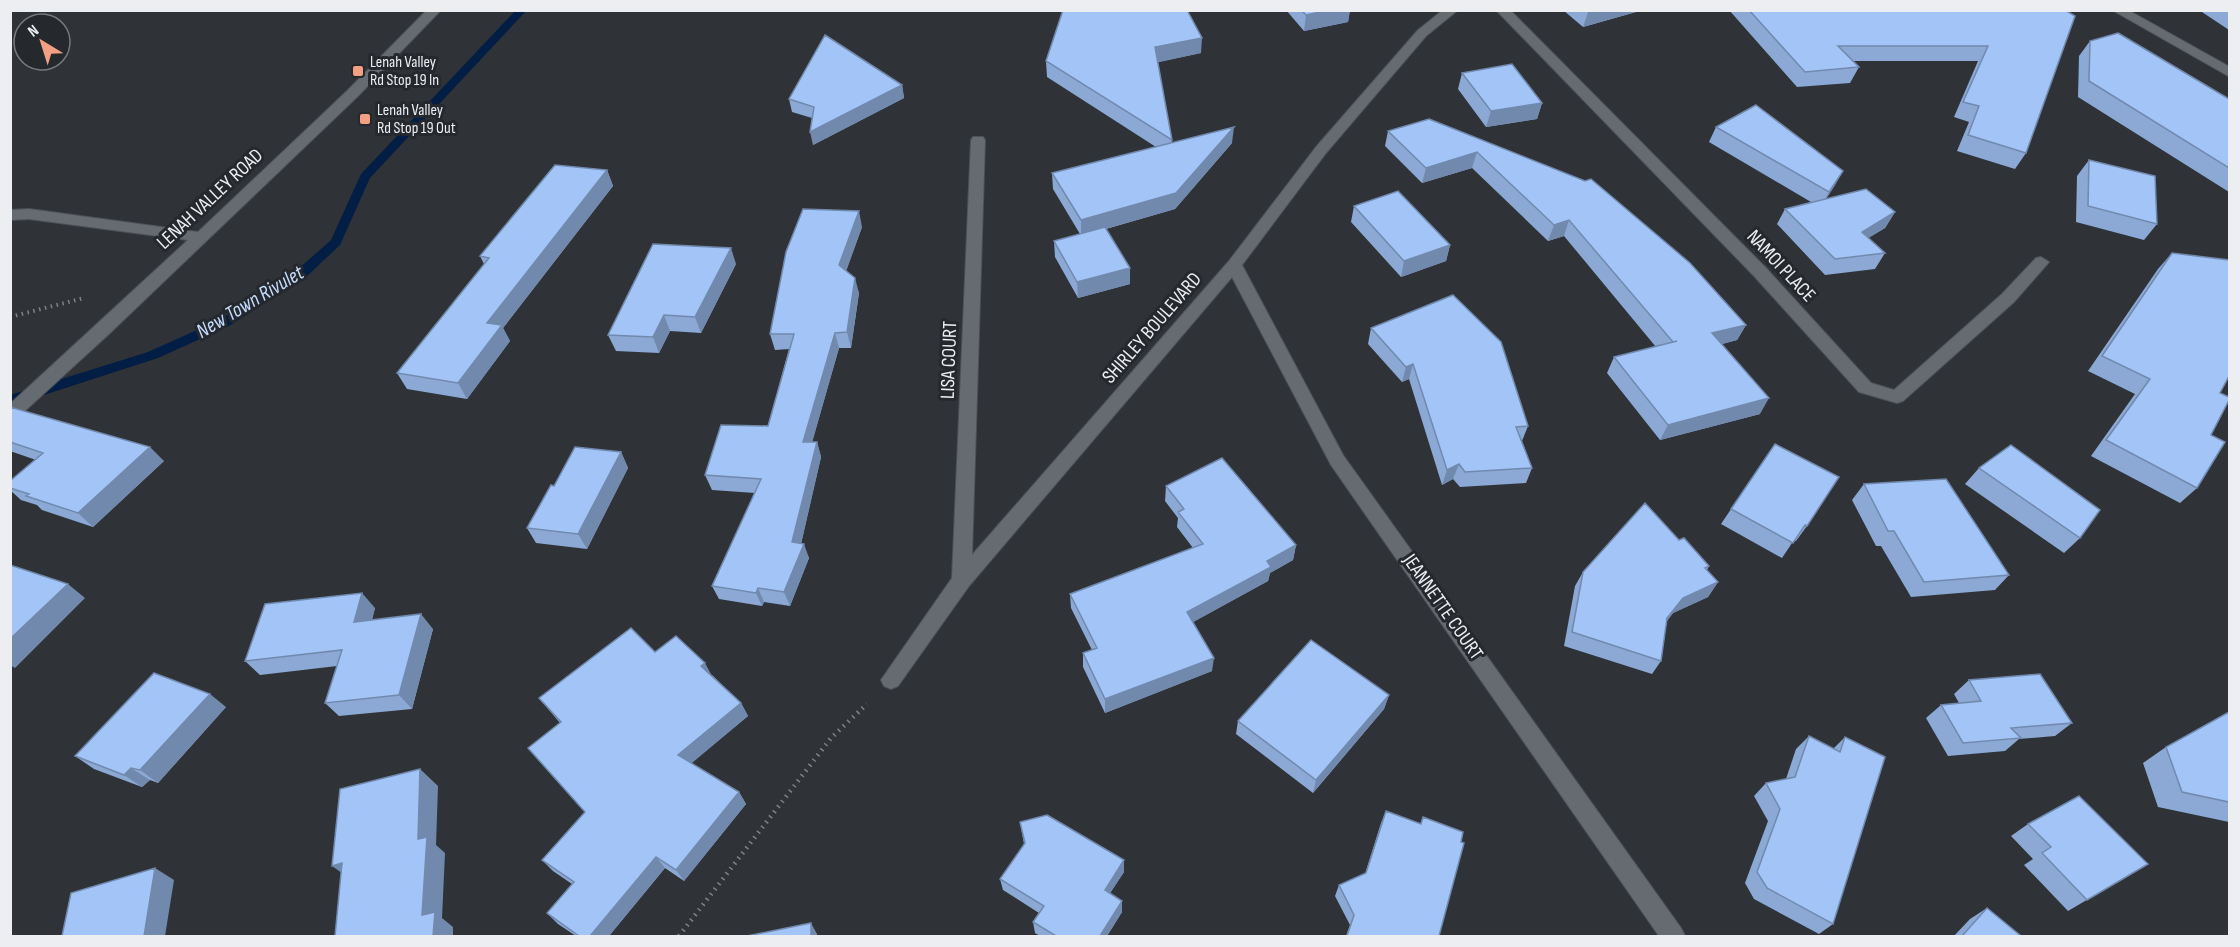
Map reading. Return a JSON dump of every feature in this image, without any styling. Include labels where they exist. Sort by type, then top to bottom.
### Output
[{"type":"street","name":"LENAH VALLEY ROAD","points":[[10,414],[104,329],[352,94],[435,10]]},
{"type":"street","name":"SHIRLEY BOULEVARD","points":[[891,680],[962,580],[1234,265],[1328,141],[1422,33],[1452,10]]},
{"type":"street","name":"NAMOI PLACE","points":[[1502,10],[1760,272],[1864,388],[1897,397],[2008,298],[2041,262]]},
{"type":"street","points":[[2118,10],[2229,73]]},
{"type":"street","name":"LISA COURT","points":[[962,580],[978,140]]},
{"type":"street","points":[[10,215],[29,214],[200,237]]},
{"type":"street","name":"JEANNETTE COURT","points":[[1234,265],[1337,459],[1673,936]]},
{"type":"path","points":[[10,317],[38,308],[150,284]]},
{"type":"path","points":[[679,936],[831,738],[891,680]]},
{"type":"building","points":[[1063,10],[1187,10],[1202,38],[1155,47],[1172,140],[1046,61]]},
{"type":"building","points":[[1301,10],[1329,10],[1306,15]]},
{"type":"building","points":[[1749,10],[2065,10],[2075,16],[2026,153],[1968,135],[1979,106],[1963,102],[1988,46],[1838,46],[1859,67],[1805,72]]},
{"type":"building","points":[[2118,33],[2229,99],[2229,168],[2089,81],[2090,41]]},
{"type":"building","points":[[825,35],[902,85],[810,132],[814,107],[789,99]]},
{"type":"building","points":[[1512,64],[1542,103],[1491,111],[1462,73]]},
{"type":"building","points":[[1756,105],[1843,171],[1829,192],[1716,127]]},
{"type":"building","points":[[1429,119],[1585,181],[1591,179],[1690,263],[1746,325],[1712,333],[1769,398],[1668,425],[1614,357],[1677,341],[1673,342],[1569,220],[1554,225],[1477,152],[1426,168],[1388,131]]},
{"type":"building","points":[[1234,127],[1176,193],[1081,220],[1052,173]]},
{"type":"building","points":[[2089,160],[2155,176],[2157,224],[2088,206]]},
{"type":"building","points":[[555,165],[607,170],[487,323],[502,325],[458,383],[397,373],[489,258],[480,256]]},
{"type":"building","points":[[1866,189],[1895,212],[1862,232],[1885,253],[1835,259],[1785,209]]},
{"type":"building","points":[[1398,191],[1450,245],[1404,261],[1354,206]]},
{"type":"building","points":[[803,209],[859,211],[839,265],[855,278],[847,332],[835,333],[803,442],[817,442],[792,542],[804,544],[784,592],[758,588],[756,593],[712,586],[761,479],[705,475],[721,425],[768,426],[794,334],[770,334],[786,252]]},
{"type":"building","points":[[1105,227],[1130,268],[1077,282],[1054,241]]},
{"type":"building","points":[[653,244],[731,248],[695,317],[664,315],[653,337],[608,335]]},
{"type":"building","points":[[2172,253],[2229,260],[2229,376],[2220,393],[2229,397],[2229,400],[2211,435],[2225,442],[2197,488],[2106,440],[2150,379],[2102,356]]},
{"type":"building","points":[[1453,295],[1501,342],[1528,426],[1516,427],[1532,468],[1465,472],[1459,464],[1447,470],[1413,364],[1406,367],[1371,328]]},
{"type":"building","points":[[10,407],[150,447],[78,513],[26,496],[29,494],[10,488],[10,481],[43,453],[10,442]]},
{"type":"building","points":[[1775,444],[1839,477],[1793,543],[1731,509]]},
{"type":"building","points":[[2011,445],[2100,510],[2080,538],[1979,468]]},
{"type":"building","points":[[575,447],[621,452],[578,534],[527,528],[551,485],[554,486]]},
{"type":"building","points":[[1222,458],[1296,545],[1267,561],[1271,567],[1187,612],[1214,658],[1105,699],[1083,653],[1097,648],[1070,594],[1203,544],[1178,512],[1184,509],[1166,486]]},
{"type":"building","points":[[1946,479],[2009,575],[1924,582],[1894,531],[1888,531],[1864,484]]},
{"type":"building","points":[[1645,503],[1679,540],[1684,538],[1709,566],[1705,568],[1718,582],[1683,598],[1667,618],[1661,661],[1572,632],[1583,572]]},
{"type":"building","points":[[10,565],[68,584],[10,639]]},
{"type":"building","points":[[362,593],[354,622],[421,614],[399,695],[325,703],[342,650],[245,661],[265,604]]},
{"type":"building","points":[[631,628],[655,652],[676,636],[705,663],[701,666],[741,703],[678,755],[739,792],[676,870],[656,857],[590,936],[579,936],[547,913],[574,882],[542,860],[585,812],[528,748],[561,722],[539,698]]},
{"type":"building","points":[[1311,640],[1389,695],[1316,780],[1238,721]]},
{"type":"building","points":[[154,673],[210,694],[140,770],[131,768],[124,775],[75,756]]},
{"type":"building","points":[[2040,674],[2072,723],[2011,728],[2021,738],[1963,743],[1941,705],[1981,701],[1969,680]]},
{"type":"building","points":[[2229,712],[2229,802],[2182,792],[2166,747]]},
{"type":"building","points":[[1809,736],[1840,752],[1845,737],[1885,757],[1833,924],[1767,888],[1757,872],[1780,809],[1766,783],[1795,777]]},
{"type":"building","points":[[420,769],[418,839],[427,837],[422,915],[435,912],[433,936],[335,936],[342,863],[332,866],[340,789]]},
{"type":"building","points":[[2079,796],[2148,864],[2087,900],[2042,853],[2051,847],[2028,824]]},
{"type":"building","points":[[1386,811],[1421,824],[1423,817],[1463,832],[1461,842],[1464,843],[1439,936],[1347,936],[1354,915],[1339,885],[1366,873]]},
{"type":"building","points":[[1047,815],[1124,860],[1105,890],[1122,901],[1100,936],[1056,936],[1033,922],[1044,906],[1000,879],[1025,843],[1020,822]]},
{"type":"building","points":[[155,868],[144,936],[62,936],[71,893]]},
{"type":"building","points":[[1987,908],[2021,936],[1962,936]]},
{"type":"building","points":[[811,923],[811,936],[747,936]]},
{"type":"waterway","name":"New Town Rivulet","points":[[10,401],[153,355],[224,323],[301,274],[336,242],[365,177],[522,10]]},
{"type":"place","name":"Lenah Valley Rd Stop 19 In","points":[[358,71]]},
{"type":"place","name":"Lenah Valley Rd Stop 19 Out","points":[[365,119]]}]
